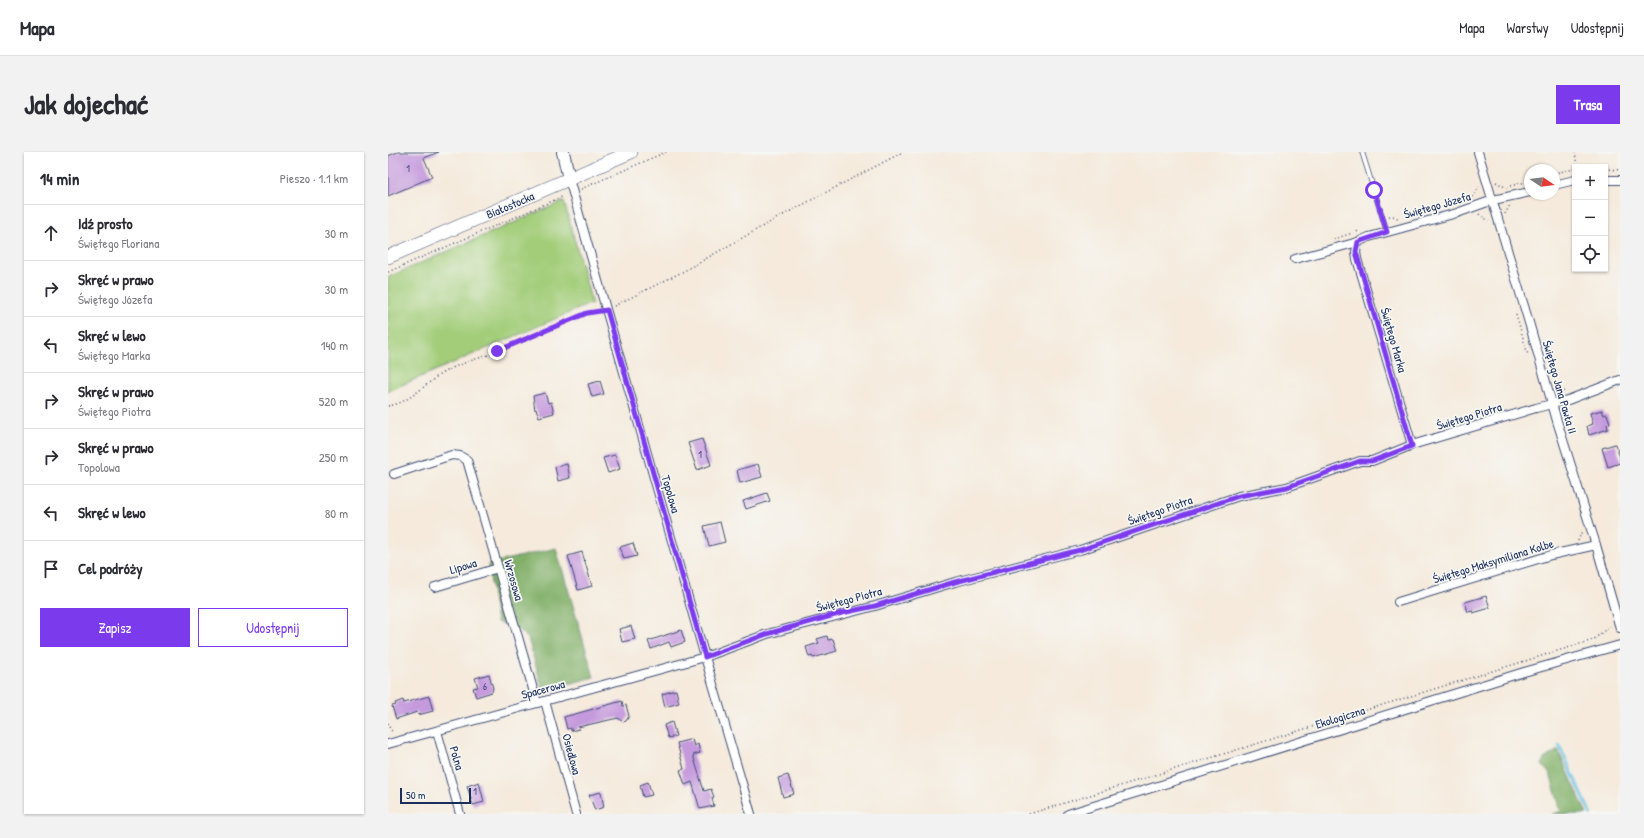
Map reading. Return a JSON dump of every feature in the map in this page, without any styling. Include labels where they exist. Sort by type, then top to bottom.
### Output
[{"type":"main road","name":"Białostocka","points":[[388,258],[631,152]]},
{"type":"street","points":[[563,152],[569,179]]},
{"type":"street","name":"Świętego Jana Pawła II","points":[[1478,152],[1619,626]]},
{"type":"street","name":"Topolowa","points":[[569,179],[751,814]]},
{"type":"street","points":[[1608,180],[1620,180]]},
{"type":"street","points":[[1560,184],[1572,181]]},
{"type":"street","name":"Świętego Józefa","points":[[1295,259],[1457,213],[1493,200],[1524,193]]},
{"type":"street","name":"Świętego Marka","points":[[1358,242],[1356,252],[1357,259],[1412,446]]},
{"type":"street","name":"Świętego Piotra","points":[[705,657],[767,634],[842,613],[875,606],[955,582],[1080,550],[1239,496],[1287,487],[1360,461],[1372,461],[1412,446],[1568,400],[1620,380]]},
{"type":"street","name":"Wrzosowa","points":[[394,474],[452,455],[463,457],[469,463],[537,703]]},
{"type":"street","name":"Świętego Maksymiliana Kolbe","points":[[1398,602],[1551,556],[1596,545]]},
{"type":"street","name":"Lipowa","points":[[436,588],[498,568]]},
{"type":"street","name":"Ekologiczna","points":[[1068,814],[1524,672],[1620,644]]},
{"type":"street","name":"Spacerowa","points":[[388,744],[705,657]]},
{"type":"street","name":"Osiedlowa","points":[[545,701],[576,814]]},
{"type":"street","name":"Polna","points":[[437,731],[460,814]]},
{"type":"lane","points":[[1362,152],[1387,232]]},
{"type":"path","points":[[388,272],[666,152]]},
{"type":"path","points":[[388,406],[402,402],[422,390],[437,376],[449,370],[504,350],[587,313],[607,310],[684,271],[781,216],[903,152]]},
{"type":"path","points":[[1574,152],[1576,164]]},
{"type":"path","points":[[1560,172],[1572,170]]},
{"type":"path","points":[[1608,170],[1620,170]]},
{"type":"path","points":[[1495,179],[1496,182],[1509,189],[1512,196]]},
{"type":"path","points":[[1506,188],[1524,182]]},
{"type":"path","points":[[1417,214],[1472,198],[1479,187],[1478,185]]},
{"type":"path","points":[[1476,215],[1478,214],[1490,222],[1498,220]]},
{"type":"path","points":[[1383,218],[1393,216],[1399,219],[1405,218]]},
{"type":"path","points":[[1333,239],[1360,231]]},
{"type":"path","points":[[1029,814],[1593,640],[1610,627],[1619,626]]},
{"type":"path","points":[[388,723],[393,733],[400,734]]},
{"type":"green space","points":[[564,201],[592,303],[388,391],[388,277]]},
{"type":"green space","points":[[556,548],[594,677],[543,691],[528,638],[516,628],[497,622],[488,564]]},
{"type":"green space","points":[[1558,750],[1587,814],[1552,814],[1561,811],[1550,774],[1542,765],[1544,759]]},
{"type":"building","points":[[398,152],[439,152],[424,158],[432,177],[388,196],[388,156]]},
{"type":"building","points":[[600,381],[604,394],[592,397],[588,384]]},
{"type":"building","points":[[545,393],[548,403],[551,402],[554,413],[539,417],[536,409],[535,410],[533,396]]},
{"type":"building","points":[[1602,410],[1604,415],[1607,414],[1610,423],[1607,424],[1608,429],[1589,435],[1587,426],[1593,424],[1590,413]]},
{"type":"building","points":[[702,439],[711,465],[697,470],[688,443]]},
{"type":"building","points":[[1615,444],[1620,457],[1620,463],[1608,467],[1602,448]]},
{"type":"building","points":[[615,455],[620,469],[608,473],[603,458]]},
{"type":"building","points":[[567,464],[570,478],[558,481],[555,467]]},
{"type":"building","points":[[758,464],[762,477],[740,483],[737,470]]},
{"type":"building","points":[[767,493],[770,501],[746,509],[743,501]]},
{"type":"building","points":[[720,522],[725,542],[709,546],[704,526]]},
{"type":"building","points":[[633,543],[637,556],[624,559],[620,547]]},
{"type":"building","points":[[582,552],[592,586],[578,590],[568,556]]},
{"type":"building","points":[[1486,596],[1490,608],[1473,613],[1473,611],[1468,612],[1465,602]]},
{"type":"building","points":[[631,626],[635,639],[622,642],[619,629]]},
{"type":"building","points":[[681,630],[685,642],[671,647],[669,642],[651,649],[648,641]]},
{"type":"building","points":[[827,636],[828,640],[833,639],[837,651],[813,658],[812,656],[809,657],[806,647],[819,643],[817,639]]},
{"type":"building","points":[[489,674],[493,688],[492,692],[476,697],[473,688],[478,687],[475,678]]},
{"type":"building","points":[[676,690],[679,703],[665,707],[662,694]]},
{"type":"building","points":[[429,696],[433,711],[418,715],[417,712],[396,719],[392,706],[396,705],[395,703],[403,700],[404,703]]},
{"type":"building","points":[[622,701],[623,706],[626,705],[629,716],[626,721],[623,722],[618,718],[578,727],[579,729],[571,731],[571,728],[567,729],[564,717]]},
{"type":"building","points":[[672,722],[676,736],[668,738],[664,725]]},
{"type":"building","points":[[692,739],[694,746],[698,744],[700,753],[693,755],[704,791],[711,789],[714,797],[712,798],[714,806],[700,809],[692,782],[685,785],[680,770],[684,769],[677,743]]},
{"type":"building","points":[[788,775],[794,794],[783,797],[778,778]]},
{"type":"building","points":[[479,782],[484,802],[473,805],[467,786]]},
{"type":"building","points":[[648,782],[652,795],[643,797],[640,785]]},
{"type":"building","points":[[601,792],[604,807],[595,810],[589,795]]},
{"type":"waterway","points":[[1559,745],[1591,814]]},
{"type":"route","points":[[497,351],[504,350],[587,313],[607,310],[705,657],[767,634],[842,613],[875,606],[955,582],[1080,550],[1239,496],[1287,487],[1360,461],[1372,461],[1412,446],[1384,346],[1357,259],[1356,252],[1358,242],[1363,239],[1387,232],[1374,190]]}]
